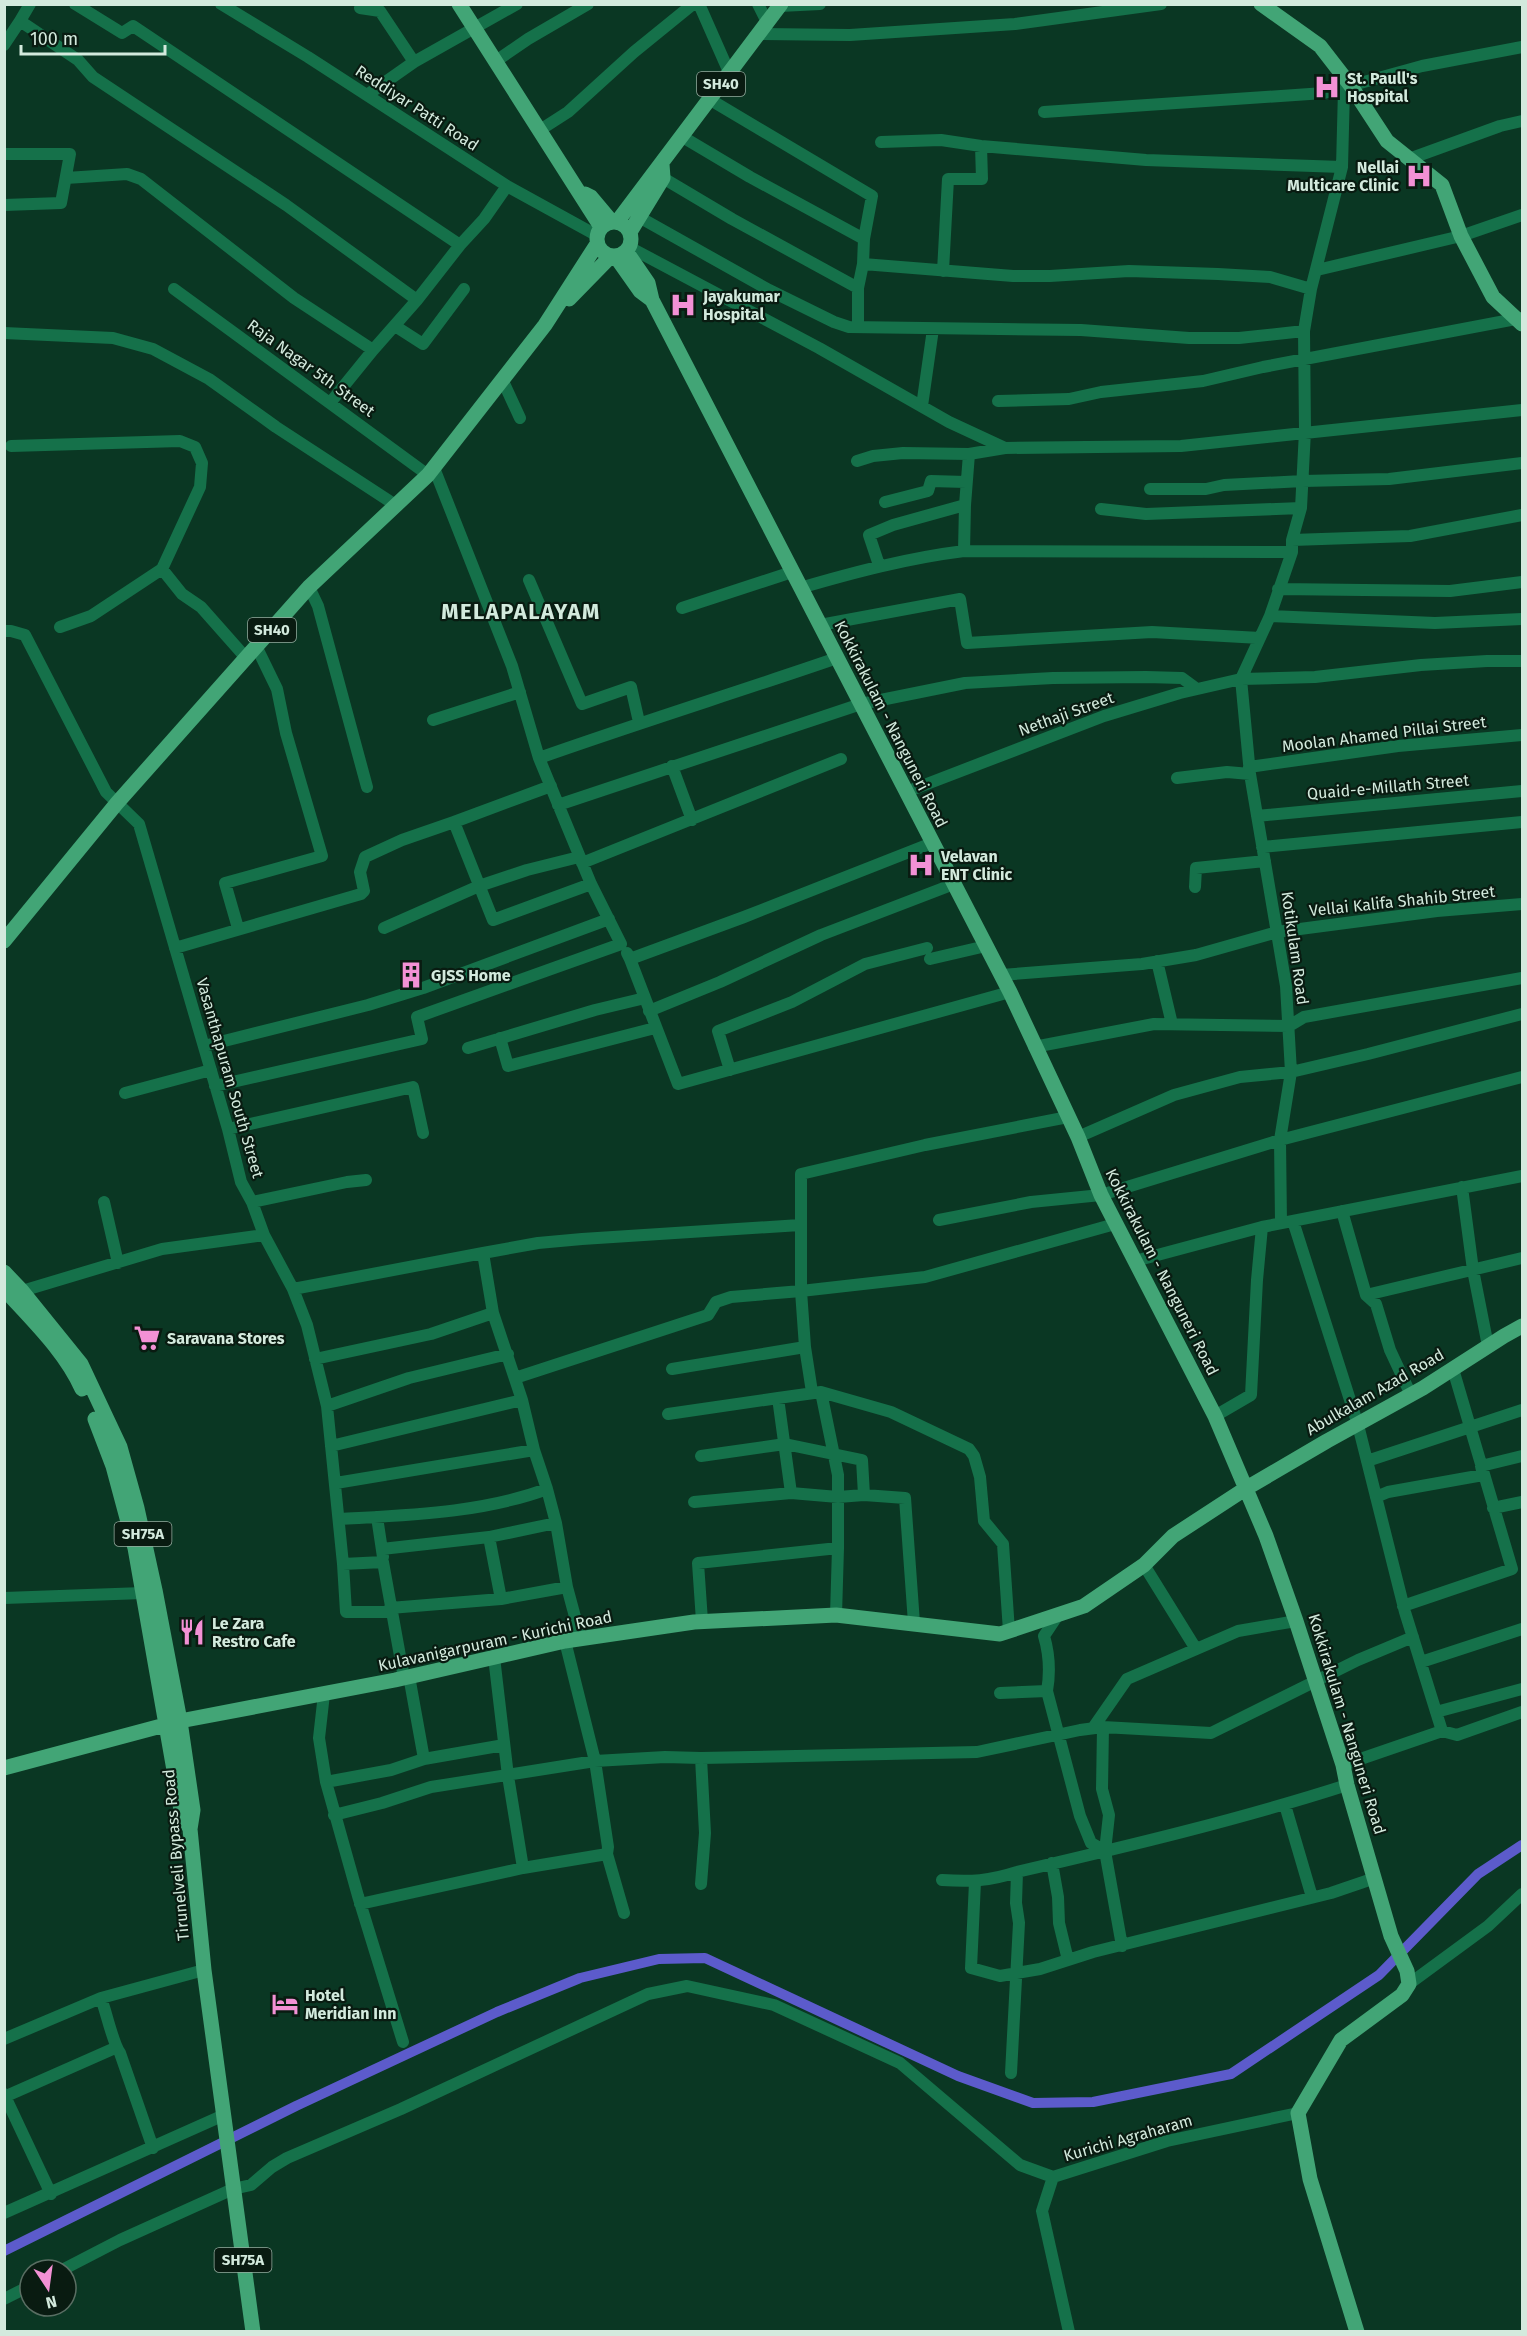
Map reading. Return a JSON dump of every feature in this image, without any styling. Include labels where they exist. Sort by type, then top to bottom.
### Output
[{"type":"main road","points":[[459,4],[472,28],[496,61],[579,191],[591,196],[605,230],[604,254],[621,253]]},
{"type":"main road","points":[[1261,4],[1320,46],[1387,141],[1442,185],[1461,236],[1493,297],[1521,320]]},
{"type":"main road","name":"SH40","points":[[4,941],[117,803],[309,587],[397,506],[431,471],[545,325],[605,230],[662,171],[681,136],[780,5]]},
{"type":"main road","points":[[545,325],[631,242],[630,232],[662,171]]},
{"type":"main road","points":[[605,230],[622,224],[630,232]]},
{"type":"main road","name":"Kokkirakulam - Nanguneri Road","points":[[621,253],[640,291],[652,300],[1010,992],[1078,1137],[1115,1224],[1215,1416],[1266,1536],[1296,1621],[1343,1765],[1391,1936],[1408,1978]]},
{"type":"main road","name":"Tirunelveli Bypass Road","points":[[4,1272],[81,1364],[120,1447],[137,1508],[153,1580],[173,1723],[194,1810],[190,1829],[204,1970],[253,2331]]},
{"type":"main road","points":[[4,1290],[38,1327],[76,1376],[103,1436],[114,1466],[173,1723]]},
{"type":"main road","name":"Abulkalam Azad Road","points":[[1245,1489],[1327,1440],[1411,1395],[1522,1326]]},
{"type":"main road","name":"Kulavanigarpuram - Kurichi Road","points":[[4,1768],[173,1723],[407,1677],[565,1641],[702,1621],[836,1615],[1000,1634],[1084,1606],[1144,1565],[1173,1536],[1245,1489]]},
{"type":"main road","points":[[1357,2331],[1310,2179],[1298,2113],[1341,2040],[1402,1995],[1408,1978]]},
{"type":"street","points":[[4,45],[30,4]]},
{"type":"street","points":[[75,4],[122,33],[133,26],[460,245]]},
{"type":"street","name":"Reddiyar Patti Road","points":[[221,4],[308,57],[507,186],[605,230]]},
{"type":"street","points":[[367,95],[414,62],[517,4]]},
{"type":"street","points":[[496,61],[528,39],[588,4]]},
{"type":"street","points":[[540,130],[568,112],[634,52],[693,4]]},
{"type":"street","points":[[699,4],[729,72]]},
{"type":"street","points":[[758,4],[763,28],[850,35],[1015,24],[1161,4]]},
{"type":"street","points":[[780,5],[820,4]]},
{"type":"street","points":[[360,8],[380,11],[414,62]]},
{"type":"street","points":[[20,21],[78,60],[93,77],[286,205],[417,300]]},
{"type":"street","points":[[1044,112],[1324,93],[1422,66],[1522,46]]},
{"type":"street","points":[[1241,679],[1270,616],[1292,546],[1301,508],[1305,431],[1304,331],[1311,289],[1342,167],[1348,88]]},
{"type":"street","points":[[709,99],[872,196],[858,288],[858,326]]},
{"type":"street","points":[[1409,159],[1500,126],[1522,121]]},
{"type":"street","points":[[681,136],[750,177],[864,239]]},
{"type":"street","points":[[881,142],[941,140],[981,146],[1146,160],[1342,167]]},
{"type":"street","points":[[943,271],[948,179],[982,179],[981,146]]},
{"type":"street","points":[[4,154],[70,154],[61,203],[4,205]]},
{"type":"street","points":[[662,171],[732,219],[858,288]]},
{"type":"street","points":[[66,178],[127,174],[141,178],[294,298],[373,350]]},
{"type":"street","points":[[330,403],[484,219],[507,186]]},
{"type":"street","points":[[1317,270],[1461,236],[1522,215]]},
{"type":"street","points":[[639,217],[687,246],[834,322],[849,327],[1081,330],[1189,338],[1239,338],[1304,331]]},
{"type":"street","points":[[621,253],[819,348],[949,422],[1005,448]]},
{"type":"street","points":[[863,264],[1013,276],[1050,276],[1129,270],[1218,274],[1270,277],[1311,289]]},
{"type":"street","name":"Raja Nagar 5th Street","points":[[174,289],[330,403],[431,471]]},
{"type":"street","points":[[395,326],[423,344],[464,289]]},
{"type":"street","points":[[998,401],[1069,399],[1101,392],[1203,381],[1411,338],[1521,320]]},
{"type":"street","points":[[922,406],[933,329]]},
{"type":"street","points":[[4,333],[113,338],[153,349],[209,379],[276,427],[397,506]]},
{"type":"street","points":[[502,379],[520,418]]},
{"type":"street","points":[[857,461],[873,456],[903,453],[969,454],[1005,448],[1181,446],[1305,431],[1522,410]]},
{"type":"street","points":[[11,446],[180,441],[195,447],[202,463],[200,487],[162,569],[91,616],[60,627]]},
{"type":"street","points":[[964,551],[969,454]]},
{"type":"street","points":[[1150,489],[1206,489],[1224,485],[1389,479],[1522,463]]},
{"type":"street","points":[[431,471],[520,692],[539,758],[591,884],[630,959],[678,1084],[1010,992]]},
{"type":"street","points":[[885,502],[928,491],[931,481],[966,482]]},
{"type":"street","points":[[879,566],[869,535],[892,525],[965,505]]},
{"type":"street","points":[[1101,509],[1146,514],[1301,508]]},
{"type":"street","points":[[800,588],[920,556],[964,551],[1292,546],[1410,536],[1522,515]]},
{"type":"street","points":[[162,569],[182,594],[201,607],[252,653],[277,689],[286,733],[322,856],[225,883],[238,928]]},
{"type":"street","points":[[682,608],[792,572]]},
{"type":"street","points":[[529,580],[582,704],[631,687],[639,722]]},
{"type":"street","points":[[1278,590],[1450,591],[1522,582]]},
{"type":"street","points":[[309,587],[318,606],[367,787]]},
{"type":"street","points":[[820,625],[960,599],[967,643],[1152,632],[1260,638]]},
{"type":"street","points":[[1270,616],[1435,623],[1522,619]]},
{"type":"street","name":"Vasanthapuram South Street","points":[[4,631],[25,635],[106,792],[139,824],[242,1182],[264,1235],[293,1289],[307,1325],[327,1406],[340,1519],[346,1612],[391,1610]]},
{"type":"street","points":[[539,758],[639,722],[674,714],[837,658]]},
{"type":"street","name":"Nethaji Street","points":[[906,792],[1104,716],[1197,689],[1241,679],[1316,677],[1421,665],[1522,661]]},
{"type":"street","points":[[558,805],[861,704],[965,683],[1053,678],[1182,678],[1197,689]]},
{"type":"street","name":"Kotikulam Road","points":[[1241,679],[1250,770],[1286,986],[1291,1072],[1280,1140],[1287,1222],[1358,1425],[1403,1606],[1442,1731]]},
{"type":"street","points":[[433,720],[520,692]]},
{"type":"street","name":"Moolan Ahamed Pillai Street","points":[[1177,778],[1250,770],[1398,746],[1522,735]]},
{"type":"street","points":[[384,928],[479,886],[526,870],[581,860],[692,820],[841,759]]},
{"type":"street","points":[[672,766],[692,820]]},
{"type":"street","points":[[175,948],[361,894],[364,891],[360,872],[364,857],[402,840],[551,786]]},
{"type":"street","name":"Quaid-e-Millath Street","points":[[1257,816],[1522,791]]},
{"type":"street","points":[[454,822],[494,920],[591,884]]},
{"type":"street","points":[[1262,847],[1522,822]]},
{"type":"street","points":[[630,959],[932,843]]},
{"type":"street","points":[[1195,887],[1196,868],[1265,861]]},
{"type":"street","points":[[649,1011],[729,978],[821,935],[954,884]]},
{"type":"street","name":"Vellai Kalifa Shahib Street","points":[[1001,975],[1157,961],[1196,955],[1277,932],[1437,911],[1522,904]]},
{"type":"street","points":[[204,1046],[390,998],[609,919]]},
{"type":"street","points":[[215,1086],[422,1039],[417,1017],[621,944]]},
{"type":"street","points":[[730,1070],[718,1031],[792,1002],[865,964],[986,946]]},
{"type":"street","points":[[1157,961],[1172,1024]]},
{"type":"street","points":[[1035,1047],[1154,1024],[1288,1026],[1304,1017],[1522,978]]},
{"type":"street","points":[[468,1048],[595,1010],[645,998]]},
{"type":"street","points":[[1078,1137],[1174,1095],[1240,1077],[1291,1072],[1522,1014]]},
{"type":"street","points":[[500,1038],[508,1066],[655,1028]]},
{"type":"street","points":[[125,1093],[211,1070]]},
{"type":"street","points":[[939,1220],[1031,1202],[1101,1195],[1280,1140],[1522,1077]]},
{"type":"street","points":[[228,1129],[413,1087],[423,1133]]},
{"type":"street","points":[[836,1615],[838,1475],[805,1347],[801,1291],[801,1174],[925,1145],[1068,1117]]},
{"type":"street","points":[[1135,1261],[1262,1227],[1522,1176]]},
{"type":"street","points":[[252,1202],[366,1180]]},
{"type":"street","points":[[1462,1187],[1473,1270],[1488,1346]]},
{"type":"street","points":[[104,1202],[118,1263]]},
{"type":"street","points":[[1342,1211],[1366,1295],[1376,1304],[1390,1350],[1411,1395]]},
{"type":"street","points":[[515,1378],[708,1315],[716,1302],[731,1297],[925,1277],[1115,1224]]},
{"type":"street","points":[[293,1289],[538,1243],[800,1225]]},
{"type":"street","points":[[1215,1416],[1251,1395],[1262,1227]]},
{"type":"street","points":[[22,1291],[162,1250],[264,1235]]},
{"type":"street","points":[[483,1253],[493,1313],[508,1354],[547,1489],[556,1523],[567,1587],[581,1639]]},
{"type":"street","points":[[1366,1295],[1522,1258]]},
{"type":"street","points":[[315,1359],[431,1334],[493,1313]]},
{"type":"street","points":[[672,1369],[805,1347]]},
{"type":"street","points":[[327,1406],[410,1378],[508,1354]]},
{"type":"street","points":[[1403,1606],[1517,1567],[1493,1508],[1453,1369]]},
{"type":"street","points":[[668,1414],[817,1392],[891,1412],[969,1449],[974,1455],[980,1477],[984,1521],[1003,1544],[1009,1631]]},
{"type":"street","points":[[778,1398],[791,1493]]},
{"type":"street","points":[[331,1446],[522,1400]]},
{"type":"street","points":[[1367,1461],[1522,1410]]},
{"type":"street","points":[[701,1456],[784,1444],[832,1452],[862,1460],[864,1495]]},
{"type":"street","points":[[336,1483],[534,1450]]},
{"type":"street","points":[[1483,1475],[1482,1466],[1522,1456]]},
{"type":"street","points":[[1376,1497],[1388,1492],[1483,1475]]},
{"type":"street","points":[[340,1519],[478,1507],[525,1497],[547,1489]]},
{"type":"street","points":[[694,1502],[791,1493],[838,1497],[864,1495],[905,1498],[914,1623]]},
{"type":"street","points":[[1493,1508],[1522,1502]]},
{"type":"street","points":[[377,1517],[391,1610],[424,1759]]},
{"type":"street","points":[[343,1564],[556,1523]]},
{"type":"street","points":[[489,1537],[501,1599]]},
{"type":"street","points":[[702,1621],[698,1563],[838,1548]]},
{"type":"street","points":[[1144,1565],[1196,1649]]},
{"type":"street","points":[[391,1610],[501,1599],[567,1587]]},
{"type":"street","points":[[4,1598],[144,1593]]},
{"type":"street","points":[[1058,1615],[1044,1636],[1048,1672],[1047,1691],[1080,1816],[1090,1843],[1105,1851]]},
{"type":"street","points":[[1122,1946],[1105,1851],[1109,1815],[1102,1789],[1098,1728],[1127,1679],[1238,1631],[1296,1621]]},
{"type":"street","points":[[1420,1662],[1522,1629]]},
{"type":"street","points":[[334,1815],[431,1787],[595,1761],[665,1757],[976,1752],[1098,1728],[1211,1733],[1358,1660],[1413,1637]]},
{"type":"street","points":[[565,1641],[595,1761],[608,1847],[607,1854],[624,1913]]},
{"type":"street","points":[[494,1657],[508,1776],[523,1868]]},
{"type":"street","points":[[1436,1712],[1522,1689]]},
{"type":"street","points":[[1000,1694],[1047,1691]]},
{"type":"street","points":[[324,1694],[319,1738],[326,1782],[360,1904],[403,2042]]},
{"type":"street","points":[[1343,1765],[1442,1731],[1457,1735],[1522,1712]]},
{"type":"street","points":[[326,1782],[391,1770],[424,1759],[504,1745]]},
{"type":"street","points":[[701,1758],[705,1833],[701,1884]]},
{"type":"street","points":[[942,1880],[975,1882],[992,1880],[1052,1863],[1174,1835],[1285,1805],[1347,1785]]},
{"type":"street","points":[[1285,1805],[1312,1897]]},
{"type":"street","points":[[360,1904],[523,1868],[607,1854]]},
{"type":"street","points":[[1052,1863],[1058,1897],[1059,1923],[1068,1960]]},
{"type":"street","points":[[1011,2073],[1019,1923],[1016,1903],[1017,1872]]},
{"type":"street","points":[[975,1882],[971,1968],[1000,1976],[1040,1969],[1312,1897],[1375,1878]]},
{"type":"street","points":[[1408,1978],[1488,1926],[1522,1894]]},
{"type":"street","points":[[4,2039],[101,1998],[204,1970]]},
{"type":"street","points":[[78,2262],[233,2188],[251,2186],[272,2167],[287,2158],[401,2109],[648,1994],[687,1986],[774,2005],[900,2063],[1020,2165],[1053,2177]]},
{"type":"street","points":[[101,1998],[116,2048],[153,2148]]},
{"type":"street","points":[[51,2194],[5,2096],[116,2048]]},
{"type":"street","name":"Kurichi Agraharam","points":[[1069,2331],[1042,2211],[1053,2177],[1167,2141],[1298,2113]]},
{"type":"street","points":[[4,2213],[224,2115]]},
{"type":"street","points":[[4,2299],[18,2292]]},
{"type":"waterway","points":[[4,2251],[296,2106],[497,2012],[580,1978],[659,1959],[705,1958],[958,2076],[1033,2103],[1093,2102],[1231,2074],[1379,1975],[1478,1874],[1522,1845]]},
{"type":"place","name":"St. Paull's Hospital","points":[[1327,87]]},
{"type":"place","name":"Nellai Multicare Clinic","points":[[1419,176]]},
{"type":"place","name":"Jayakumar Hospital","points":[[683,305]]},
{"type":"place","name":"Velavan ENT Clinic","points":[[921,865]]},
{"type":"place","name":"GJSS Home","points":[[411,975]]},
{"type":"place","name":"Saravana Stores","points":[[147,1338]]},
{"type":"place","name":"Le Zara Restro Cafe","points":[[192,1632]]},
{"type":"place","name":"Hotel Meridian Inn","points":[[285,2004]]},
{"type":"district","name":"MELAPALAYAM","points":[[521,611]]}]
